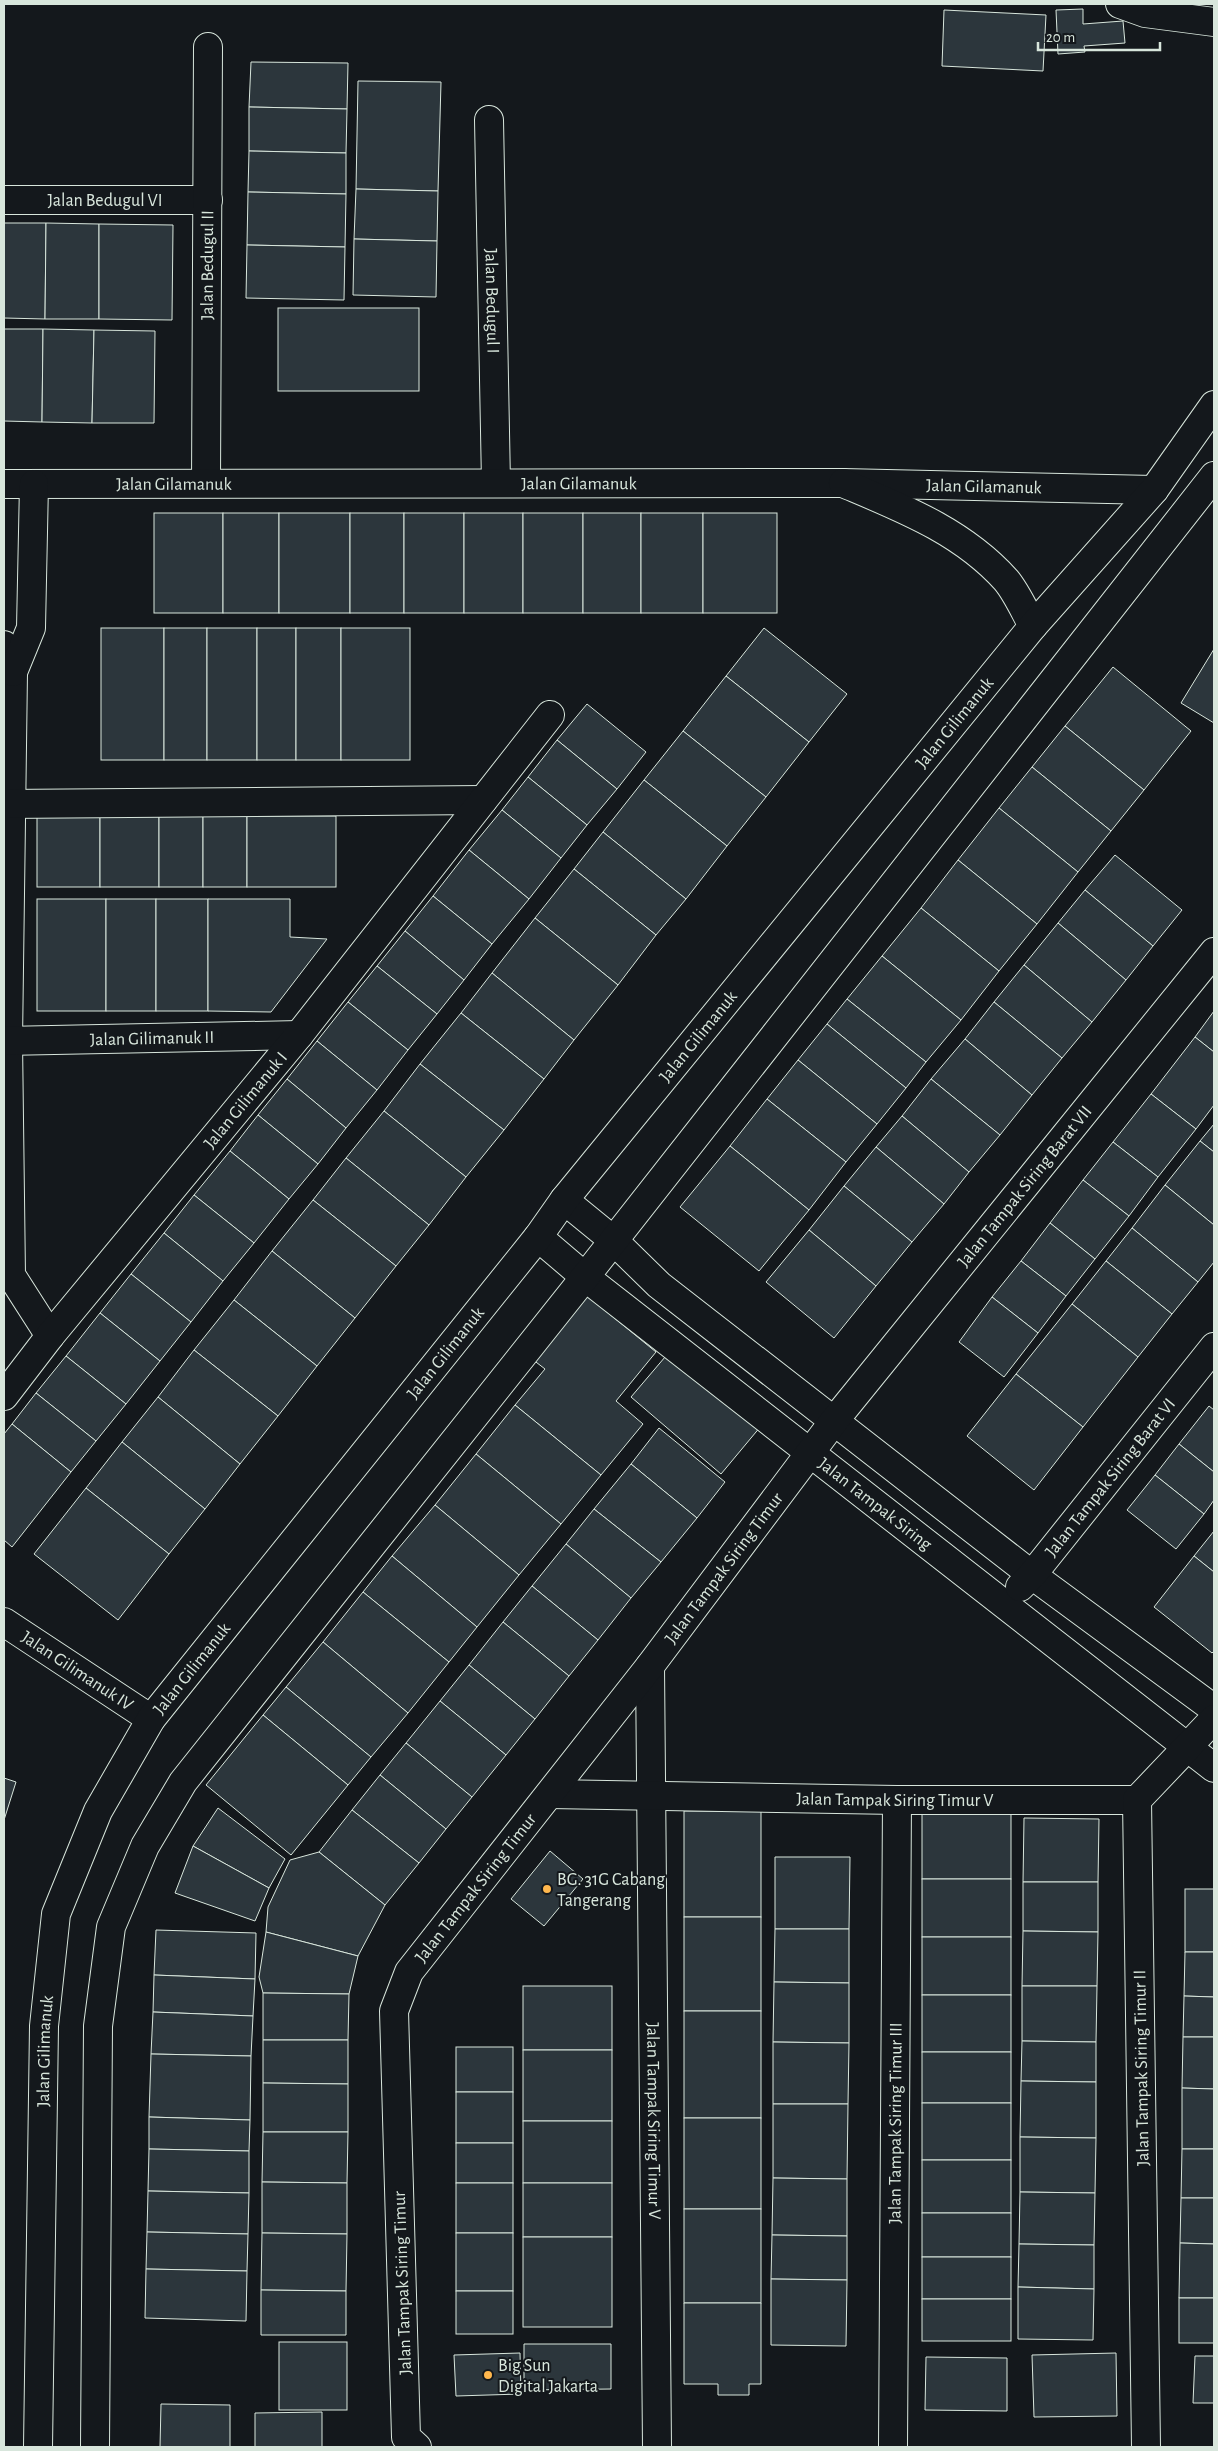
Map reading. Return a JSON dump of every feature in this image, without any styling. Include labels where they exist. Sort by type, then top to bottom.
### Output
[{"type":"street","points":[[1120,4],[1145,13],[1214,22]]},
{"type":"street","name":"Jalan Bedugul II","points":[[206,483],[208,47]]},
{"type":"street","name":"Jalan Bedugul I","points":[[489,120],[496,483]]},
{"type":"street","name":"Jalan Bedugul VI","points":[[4,200],[208,200]]},
{"type":"street","name":"Jalan Gilimanuk","points":[[38,2447],[44,2026],[56,1914],[98,1811],[151,1719],[538,1237],[564,1200],[1033,626],[1154,490],[1214,405]]},
{"type":"street","points":[[843,483],[923,518],[974,550],[1007,582],[1033,626]]},
{"type":"street","name":"Jalan Gilamanuk","points":[[4,484],[843,483],[1210,491]]},
{"type":"street","points":[[34,484],[31,628],[13,672],[8,804],[7,1275],[50,1336]]},
{"type":"street","points":[[95,2447],[98,2026],[111,1926],[145,1846],[183,1782],[1210,491]]},
{"type":"street","points":[[4,645],[13,672]]},
{"type":"street","name":"Jalan Gilimanuk I","points":[[4,1396],[50,1336],[299,1035],[550,715]]},
{"type":"street","points":[[8,804],[483,800]]},
{"type":"street","name":"Jalan Tampak Siring Barat VII","points":[[834,1421],[1214,952]]},
{"type":"street","name":"Jalan Gilimanuk II","points":[[6,1041],[299,1035]]},
{"type":"street","points":[[564,1200],[613,1240],[658,1284],[1032,1575],[1214,1709]]},
{"type":"street","name":"Jalan Tampak Siring","points":[[538,1237],[585,1277],[1214,1768]]},
{"type":"street","name":"Jalan Tampak Siring Barat VI","points":[[1003,1603],[1032,1575],[1214,1347]]},
{"type":"street","name":"Jalan Tampak Siring Timur","points":[[417,2447],[406,2437],[394,2011],[409,1972],[650,1666],[834,1421]]},
{"type":"street","name":"Jalan Gilimanuk IV","points":[[4,1622],[151,1719]]},
{"type":"street","name":"Jalan Tampak Siring Timur V","points":[[650,1666],[653,1795],[657,2447]]},
{"type":"street","points":[[1137,1800],[1214,1719]]},
{"type":"street","name":"Jalan Tampak Siring Timur V","points":[[550,1794],[897,1800],[1137,1800]]},
{"type":"street","name":"Jalan Tampak Siring Timur III","points":[[893,2447],[897,1800]]},
{"type":"street","name":"Jalan Tampak Siring Timur II","points":[[1137,1800],[1146,2447]]},
{"type":"building","points":[[1083,9],[1083,24],[1123,21],[1125,43],[1084,46],[1085,52],[1058,54],[1056,10]]},
{"type":"building","points":[[944,10],[1046,15],[1043,71],[942,66]]},
{"type":"building","points":[[251,62],[348,63],[347,109],[249,107]]},
{"type":"building","points":[[358,81],[441,82],[438,191],[356,189]]},
{"type":"building","points":[[249,107],[347,109],[346,153],[249,151]]},
{"type":"building","points":[[249,151],[346,153],[346,194],[248,192]]},
{"type":"building","points":[[356,189],[438,191],[437,241],[354,239]]},
{"type":"building","points":[[248,192],[346,194],[345,247],[247,245]]},
{"type":"building","points":[[4,223],[46,223],[45,319],[4,318]]},
{"type":"building","points":[[46,223],[99,224],[99,319],[45,319]]},
{"type":"building","points":[[99,224],[173,225],[172,320],[99,319]]},
{"type":"building","points":[[354,239],[437,241],[436,297],[353,295]]},
{"type":"building","points":[[247,245],[345,247],[344,300],[246,298]]},
{"type":"building","points":[[278,308],[419,308],[419,391],[278,391]]},
{"type":"building","points":[[4,329],[43,329],[42,422],[4,421]]},
{"type":"building","points":[[43,329],[94,330],[92,423],[42,422]]},
{"type":"building","points":[[94,330],[155,331],[154,423],[92,423]]},
{"type":"building","points":[[154,513],[223,513],[223,613],[154,613]]},
{"type":"building","points":[[223,513],[279,513],[279,613],[223,613]]},
{"type":"building","points":[[279,513],[350,513],[350,613],[279,613]]},
{"type":"building","points":[[350,513],[404,513],[404,613],[350,613]]},
{"type":"building","points":[[404,513],[464,513],[464,613],[404,613]]},
{"type":"building","points":[[464,513],[523,513],[523,613],[464,613]]},
{"type":"building","points":[[523,513],[583,513],[583,613],[523,613]]},
{"type":"building","points":[[583,513],[641,513],[641,613],[583,613]]},
{"type":"building","points":[[641,513],[703,513],[703,613],[641,613]]},
{"type":"building","points":[[703,513],[777,513],[777,613],[703,613]]},
{"type":"building","points":[[101,628],[164,628],[164,760],[101,760]]},
{"type":"building","points":[[164,628],[207,628],[207,760],[164,760]]},
{"type":"building","points":[[207,628],[257,628],[257,760],[207,760]]},
{"type":"building","points":[[257,628],[296,628],[296,760],[257,760]]},
{"type":"building","points":[[296,628],[341,628],[341,760],[296,760]]},
{"type":"building","points":[[341,628],[410,628],[410,760],[341,760]]},
{"type":"building","points":[[764,628],[847,694],[809,742],[726,676]]},
{"type":"building","points":[[1214,649],[1214,723],[1181,703]]},
{"type":"building","points":[[1113,667],[1191,731],[1144,790],[1065,726]]},
{"type":"building","points":[[726,676],[809,742],[766,797],[683,731]]},
{"type":"building","points":[[587,704],[646,752],[617,789],[557,740]]},
{"type":"building","points":[[1065,726],[1144,790],[1111,831],[1032,767]]},
{"type":"building","points":[[683,731],[766,797],[727,846],[644,780]]},
{"type":"building","points":[[557,740],[617,789],[587,825],[528,777]]},
{"type":"building","points":[[1032,767],[1111,831],[1078,872],[999,808]]},
{"type":"building","points":[[528,777],[587,825],[561,858],[502,810]]},
{"type":"building","points":[[644,780],[727,846],[686,899],[603,832]]},
{"type":"building","points":[[999,808],[1078,872],[1037,924],[958,860]]},
{"type":"building","points":[[502,810],[561,858],[529,899],[469,850]]},
{"type":"building","points":[[37,816],[100,816],[100,887],[37,887]]},
{"type":"building","points":[[100,816],[159,816],[159,887],[100,887]]},
{"type":"building","points":[[159,816],[203,816],[203,887],[159,887]]},
{"type":"building","points":[[203,816],[247,816],[247,887],[203,887]]},
{"type":"building","points":[[247,816],[336,816],[336,887],[247,887]]},
{"type":"building","points":[[603,832],[686,899],[656,935],[574,869]]},
{"type":"building","points":[[469,850],[529,899],[492,944],[433,896]]},
{"type":"building","points":[[1115,855],[1182,910],[1153,946],[1085,890]]},
{"type":"building","points":[[958,860],[1037,924],[999,971],[921,908]]},
{"type":"building","points":[[574,869],[656,935],[618,985],[535,918]]},
{"type":"building","points":[[1085,890],[1153,946],[1126,980],[1058,923]]},
{"type":"building","points":[[433,896],[492,944],[464,980],[405,931]]},
{"type":"building","points":[[37,899],[106,899],[106,1011],[37,1011]]},
{"type":"building","points":[[106,899],[156,899],[156,1011],[106,1011]]},
{"type":"building","points":[[156,899],[208,899],[208,1011],[156,1011]]},
{"type":"building","points":[[208,899],[290,899],[290,937],[327,939],[271,1012],[208,1011]]},
{"type":"building","points":[[921,908],[999,971],[961,1020],[882,956]]},
{"type":"building","points":[[535,918],[618,985],[574,1040],[492,973]]},
{"type":"building","points":[[1058,923],[1126,980],[1092,1022],[1024,965]]},
{"type":"building","points":[[405,931],[464,980],[437,1014],[377,966]]},
{"type":"building","points":[[882,956],[961,1020],[926,1062],[847,999]]},
{"type":"building","points":[[1024,965],[1092,1022],[1062,1058],[994,1002]]},
{"type":"building","points":[[377,966],[437,1014],[408,1050],[348,1002]]},
{"type":"building","points":[[492,973],[574,1040],[544,1079],[461,1013]]},
{"type":"building","points":[[847,999],[926,1062],[906,1088],[827,1024]]},
{"type":"building","points":[[348,1002],[408,1050],[377,1090],[317,1041]]},
{"type":"building","points":[[994,1002],[1062,1058],[1032,1095],[965,1039]]},
{"type":"building","points":[[1214,1011],[1214,1052],[1195,1037]]},
{"type":"building","points":[[461,1013],[544,1079],[504,1130],[420,1064]]},
{"type":"building","points":[[827,1024],[906,1088],[877,1124],[798,1060]]},
{"type":"building","points":[[1195,1037],[1214,1052],[1214,1105],[1196,1129],[1151,1094]]},
{"type":"building","points":[[965,1039],[1032,1095],[1000,1135],[931,1079]]},
{"type":"building","points":[[317,1041],[377,1090],[346,1128],[287,1079]]},
{"type":"building","points":[[798,1060],[877,1124],[846,1162],[767,1099]]},
{"type":"building","points":[[420,1064],[504,1130],[466,1177],[384,1111]]},
{"type":"building","points":[[287,1079],[346,1128],[318,1164],[258,1115]]},
{"type":"building","points":[[931,1079],[1000,1135],[969,1172],[902,1116]]},
{"type":"building","points":[[1151,1094],[1196,1129],[1158,1177],[1113,1142]]},
{"type":"building","points":[[767,1099],[846,1162],[809,1210],[730,1146]]},
{"type":"building","points":[[384,1111],[466,1177],[429,1225],[346,1158]]},
{"type":"building","points":[[258,1115],[318,1164],[289,1199],[230,1151]]},
{"type":"building","points":[[902,1116],[969,1172],[944,1204],[876,1147]]},
{"type":"building","points":[[1214,1124],[1214,1152],[1200,1141]]},
{"type":"building","points":[[1200,1141],[1214,1152],[1214,1225],[1165,1185]]},
{"type":"building","points":[[1113,1142],[1158,1177],[1129,1216],[1083,1180]]},
{"type":"building","points":[[730,1146],[809,1210],[759,1271],[680,1207]]},
{"type":"building","points":[[876,1147],[944,1204],[912,1242],[844,1186]]},
{"type":"building","points":[[230,1151],[289,1199],[254,1243],[194,1195]]},
{"type":"building","points":[[346,1158],[429,1225],[396,1266],[313,1200]]},
{"type":"building","points":[[1083,1180],[1129,1216],[1095,1259],[1050,1223]]},
{"type":"building","points":[[1165,1185],[1214,1225],[1214,1262],[1198,1282],[1132,1228]]},
{"type":"building","points":[[844,1186],[912,1242],[876,1286],[809,1230]]},
{"type":"building","points":[[194,1195],[254,1243],[223,1281],[164,1233]]},
{"type":"building","points":[[313,1200],[396,1266],[355,1318],[272,1251]]},
{"type":"building","points":[[1050,1223],[1095,1259],[1066,1296],[1021,1261]]},
{"type":"building","points":[[1132,1228],[1198,1282],[1172,1314],[1106,1261]]},
{"type":"building","points":[[809,1230],[876,1286],[834,1338],[766,1282]]},
{"type":"building","points":[[164,1233],[223,1281],[191,1322],[131,1274]]},
{"type":"building","points":[[272,1251],[355,1318],[317,1366],[234,1300]]},
{"type":"building","points":[[1021,1261],[1066,1296],[1038,1333],[992,1297]]},
{"type":"building","points":[[1106,1261],[1172,1314],[1138,1357],[1072,1304]]},
{"type":"building","points":[[131,1274],[191,1322],[160,1361],[100,1313]]},
{"type":"building","points":[[585,1294],[656,1352],[616,1401],[643,1424],[601,1475],[515,1405],[545,1369],[532,1359]]},
{"type":"building","points":[[992,1297],[1038,1333],[1004,1377],[959,1342]]},
{"type":"building","points":[[234,1300],[317,1366],[278,1416],[194,1350]]},
{"type":"building","points":[[1072,1304],[1138,1357],[1083,1427],[1016,1374]]},
{"type":"building","points":[[100,1313],[160,1361],[126,1404],[66,1356]]},
{"type":"building","points":[[194,1350],[278,1416],[240,1464],[158,1397]]},
{"type":"building","points":[[671,1350],[761,1426],[721,1474],[631,1397]]},
{"type":"building","points":[[66,1356],[126,1404],[96,1441],[36,1393]]},
{"type":"building","points":[[1016,1374],[1083,1427],[1034,1490],[967,1436]]},
{"type":"building","points":[[36,1393],[96,1441],[71,1472],[12,1424]]},
{"type":"building","points":[[158,1397],[240,1464],[205,1509],[122,1442]]},
{"type":"building","points":[[515,1405],[601,1475],[561,1524],[476,1454]]},
{"type":"building","points":[[1209,1406],[1214,1410],[1214,1472],[1179,1444]]},
{"type":"building","points":[[12,1424],[71,1472],[12,1547],[4,1540],[4,1434]]},
{"type":"building","points":[[659,1428],[725,1482],[697,1518],[631,1464]]},
{"type":"building","points":[[122,1442],[205,1509],[169,1554],[86,1488]]},
{"type":"building","points":[[1179,1444],[1214,1472],[1214,1500],[1204,1514],[1155,1475]]},
{"type":"building","points":[[476,1454],[561,1524],[519,1575],[435,1505]]},
{"type":"building","points":[[631,1464],[697,1518],[661,1562],[594,1509]]},
{"type":"building","points":[[1155,1475],[1204,1514],[1176,1549],[1127,1510]]},
{"type":"building","points":[[86,1488],[169,1554],[118,1620],[34,1554]]},
{"type":"building","points":[[435,1505],[519,1575],[477,1627],[392,1556]]},
{"type":"building","points":[[594,1509],[661,1562],[631,1598],[566,1544]]},
{"type":"building","points":[[1214,1531],[1214,1572],[1194,1556]]},
{"type":"building","points":[[566,1544],[631,1598],[598,1640],[532,1586]]},
{"type":"building","points":[[392,1556],[477,1627],[449,1662],[363,1592]]},
{"type":"building","points":[[1194,1556],[1214,1572],[1214,1651],[1212,1653],[1154,1607]]},
{"type":"building","points":[[532,1586],[598,1640],[569,1676],[503,1622]]},
{"type":"building","points":[[363,1592],[449,1662],[408,1713],[323,1642]]},
{"type":"building","points":[[503,1622],[569,1676],[535,1719],[469,1665]]},
{"type":"building","points":[[323,1642],[408,1713],[371,1757],[286,1687]]},
{"type":"building","points":[[469,1665],[535,1719],[506,1755],[440,1701]]},
{"type":"building","points":[[286,1687],[371,1757],[348,1785],[263,1715]]},
{"type":"building","points":[[440,1701],[506,1755],[472,1797],[406,1743]]},
{"type":"building","points":[[263,1715],[348,1785],[291,1855],[206,1785]]},
{"type":"building","points":[[406,1743],[472,1797],[446,1829],[380,1775]]},
{"type":"building","points":[[380,1775],[446,1829],[419,1863],[352,1810]]},
{"type":"building","points":[[4,1778],[16,1782],[4,1820]]},
{"type":"building","points":[[218,1808],[285,1859],[269,1888],[193,1846]]},
{"type":"building","points":[[352,1810],[419,1863],[385,1905],[319,1852]]},
{"type":"building","points":[[684,1811],[761,1811],[761,1917],[684,1917]]},
{"type":"building","points":[[922,1814],[1011,1814],[1011,1879],[922,1879]]},
{"type":"building","points":[[1024,1818],[1099,1819],[1098,1882],[1023,1882]]},
{"type":"building","points":[[193,1846],[269,1888],[255,1921],[175,1893]]},
{"type":"building","name":"BG. 31G Cabang Tangerang","points":[[550,1851],[583,1879],[544,1926],[511,1899]]},
{"type":"building","points":[[319,1852],[385,1905],[358,1956],[266,1932],[268,1907],[290,1860]]},
{"type":"building","points":[[775,1857],[850,1857],[849,1929],[775,1929]]},
{"type":"building","points":[[922,1879],[1011,1879],[1011,1937],[922,1937]]},
{"type":"building","points":[[1023,1882],[1098,1882],[1098,1932],[1023,1931]]},
{"type":"building","points":[[1185,1889],[1214,1889],[1214,1952],[1185,1952]]},
{"type":"building","points":[[684,1917],[761,1917],[761,2011],[684,2011]]},
{"type":"building","points":[[775,1929],[849,1929],[849,1983],[774,1982]]},
{"type":"building","points":[[156,1930],[256,1933],[255,1979],[154,1975]]},
{"type":"building","points":[[1023,1931],[1098,1932],[1097,1986],[1022,1986]]},
{"type":"building","points":[[266,1932],[358,1956],[349,1994],[263,1993],[259,1977]]},
{"type":"building","points":[[922,1937],[1011,1937],[1011,1995],[922,1995]]},
{"type":"building","points":[[1185,1952],[1214,1952],[1214,1997],[1184,1996]]},
{"type":"building","points":[[154,1975],[255,1979],[253,2016],[153,2012]]},
{"type":"building","points":[[774,1982],[849,1983],[849,2043],[773,2042]]},
{"type":"building","points":[[523,1986],[612,1986],[612,2050],[523,2050]]},
{"type":"building","points":[[1022,1986],[1097,1986],[1096,2042],[1022,2041]]},
{"type":"building","points":[[263,1993],[349,1994],[348,2040],[263,2040]]},
{"type":"building","points":[[922,1995],[1011,1995],[1011,2052],[922,2052]]},
{"type":"building","points":[[1184,1996],[1214,1997],[1214,2037],[1183,2037]]},
{"type":"building","points":[[684,2011],[761,2011],[761,2118],[684,2118]]},
{"type":"building","points":[[153,2012],[253,2016],[251,2056],[151,2054]]},
{"type":"building","points":[[1183,2037],[1214,2037],[1214,2089],[1182,2088]]},
{"type":"building","points":[[263,2040],[348,2040],[348,2084],[263,2083]]},
{"type":"building","points":[[1022,2041],[1096,2042],[1096,2082],[1021,2081]]},
{"type":"building","points":[[773,2042],[849,2043],[848,2104],[773,2104]]},
{"type":"building","points":[[456,2047],[513,2047],[513,2092],[456,2092]]},
{"type":"building","points":[[523,2050],[612,2050],[612,2121],[523,2121]]},
{"type":"building","points":[[922,2052],[1011,2052],[1011,2103],[922,2103]]},
{"type":"building","points":[[151,2054],[251,2056],[250,2120],[149,2117]]},
{"type":"building","points":[[1021,2081],[1096,2082],[1096,2138],[1020,2137]]},
{"type":"building","points":[[263,2083],[348,2084],[348,2132],[263,2132]]},
{"type":"building","points":[[1182,2088],[1214,2089],[1214,2149],[1182,2149]]},
{"type":"building","points":[[456,2092],[513,2092],[513,2143],[456,2143]]},
{"type":"building","points":[[922,2103],[1011,2103],[1011,2160],[922,2160]]},
{"type":"building","points":[[773,2104],[848,2104],[847,2179],[773,2178]]},
{"type":"building","points":[[149,2117],[250,2120],[249,2151],[149,2149]]},
{"type":"building","points":[[684,2118],[761,2118],[761,2209],[684,2209]]},
{"type":"building","points":[[523,2121],[612,2121],[612,2183],[523,2183]]},
{"type":"building","points":[[263,2132],[348,2132],[347,2183],[262,2182]]},
{"type":"building","points":[[1020,2137],[1096,2138],[1095,2193],[1020,2192]]},
{"type":"building","points":[[456,2143],[513,2143],[513,2183],[456,2183]]},
{"type":"building","points":[[149,2149],[249,2151],[249,2193],[148,2191]]},
{"type":"building","points":[[1182,2149],[1214,2149],[1214,2198],[1181,2198]]},
{"type":"building","points":[[922,2160],[1011,2160],[1011,2213],[922,2213]]},
{"type":"building","points":[[773,2178],[847,2179],[847,2236],[772,2235]]},
{"type":"building","points":[[262,2182],[347,2183],[347,2234],[262,2233]]},
{"type":"building","points":[[456,2183],[513,2183],[513,2233],[456,2233]]},
{"type":"building","points":[[523,2183],[612,2183],[612,2237],[523,2237]]},
{"type":"building","points":[[148,2191],[249,2193],[248,2234],[147,2232]]},
{"type":"building","points":[[1020,2192],[1095,2193],[1094,2245],[1019,2244]]},
{"type":"building","points":[[1181,2198],[1214,2198],[1214,2244],[1180,2243]]},
{"type":"building","points":[[684,2209],[761,2209],[761,2303],[684,2303]]},
{"type":"building","points":[[922,2213],[1011,2213],[1011,2257],[922,2257]]},
{"type":"building","points":[[147,2232],[248,2234],[247,2271],[146,2269]]},
{"type":"building","points":[[262,2233],[347,2234],[346,2291],[261,2290]]},
{"type":"building","points":[[456,2233],[513,2233],[513,2291],[456,2291]]},
{"type":"building","points":[[772,2235],[847,2236],[847,2280],[771,2279]]},
{"type":"building","points":[[523,2237],[612,2237],[612,2327],[523,2327]]},
{"type":"building","points":[[1180,2243],[1214,2244],[1214,2298],[1179,2298]]},
{"type":"building","points":[[1019,2244],[1094,2245],[1094,2289],[1018,2287]]},
{"type":"building","points":[[922,2257],[1011,2257],[1011,2299],[922,2299]]},
{"type":"building","points":[[146,2269],[247,2271],[246,2321],[145,2318]]},
{"type":"building","points":[[771,2279],[847,2280],[846,2346],[771,2345]]},
{"type":"building","points":[[1018,2287],[1094,2289],[1093,2340],[1018,2339]]},
{"type":"building","points":[[261,2290],[346,2291],[346,2335],[261,2335]]},
{"type":"building","points":[[456,2291],[513,2291],[513,2334],[456,2334]]},
{"type":"building","points":[[1179,2298],[1214,2298],[1214,2343],[1179,2343]]},
{"type":"building","points":[[922,2299],[1011,2299],[1011,2341],[922,2341]]},
{"type":"building","points":[[684,2303],[761,2303],[761,2384],[749,2384],[749,2395],[718,2395],[718,2384],[684,2384]]},
{"type":"building","points":[[279,2342],[347,2342],[347,2410],[279,2410]]},
{"type":"building","points":[[524,2344],[611,2344],[611,2389],[524,2390]]},
{"type":"building","name":"Big Sun Digital Jakarta","points":[[520,2353],[521,2394],[456,2396],[454,2355]]},
{"type":"building","points":[[1116,2353],[1117,2416],[1034,2417],[1032,2355]]},
{"type":"building","points":[[1195,2356],[1214,2356],[1214,2403],[1193,2403]]},
{"type":"building","points":[[926,2357],[1007,2358],[1007,2411],[925,2410]]},
{"type":"building","points":[[161,2404],[230,2405],[230,2447],[160,2447]]},
{"type":"building","points":[[322,2412],[322,2447],[255,2447],[255,2413]]},
{"type":"place","name":"BG. 31G Cabang Tangerang","points":[[547,1889]]},
{"type":"place","name":"Big Sun Digital Jakarta","points":[[488,2375]]}]
